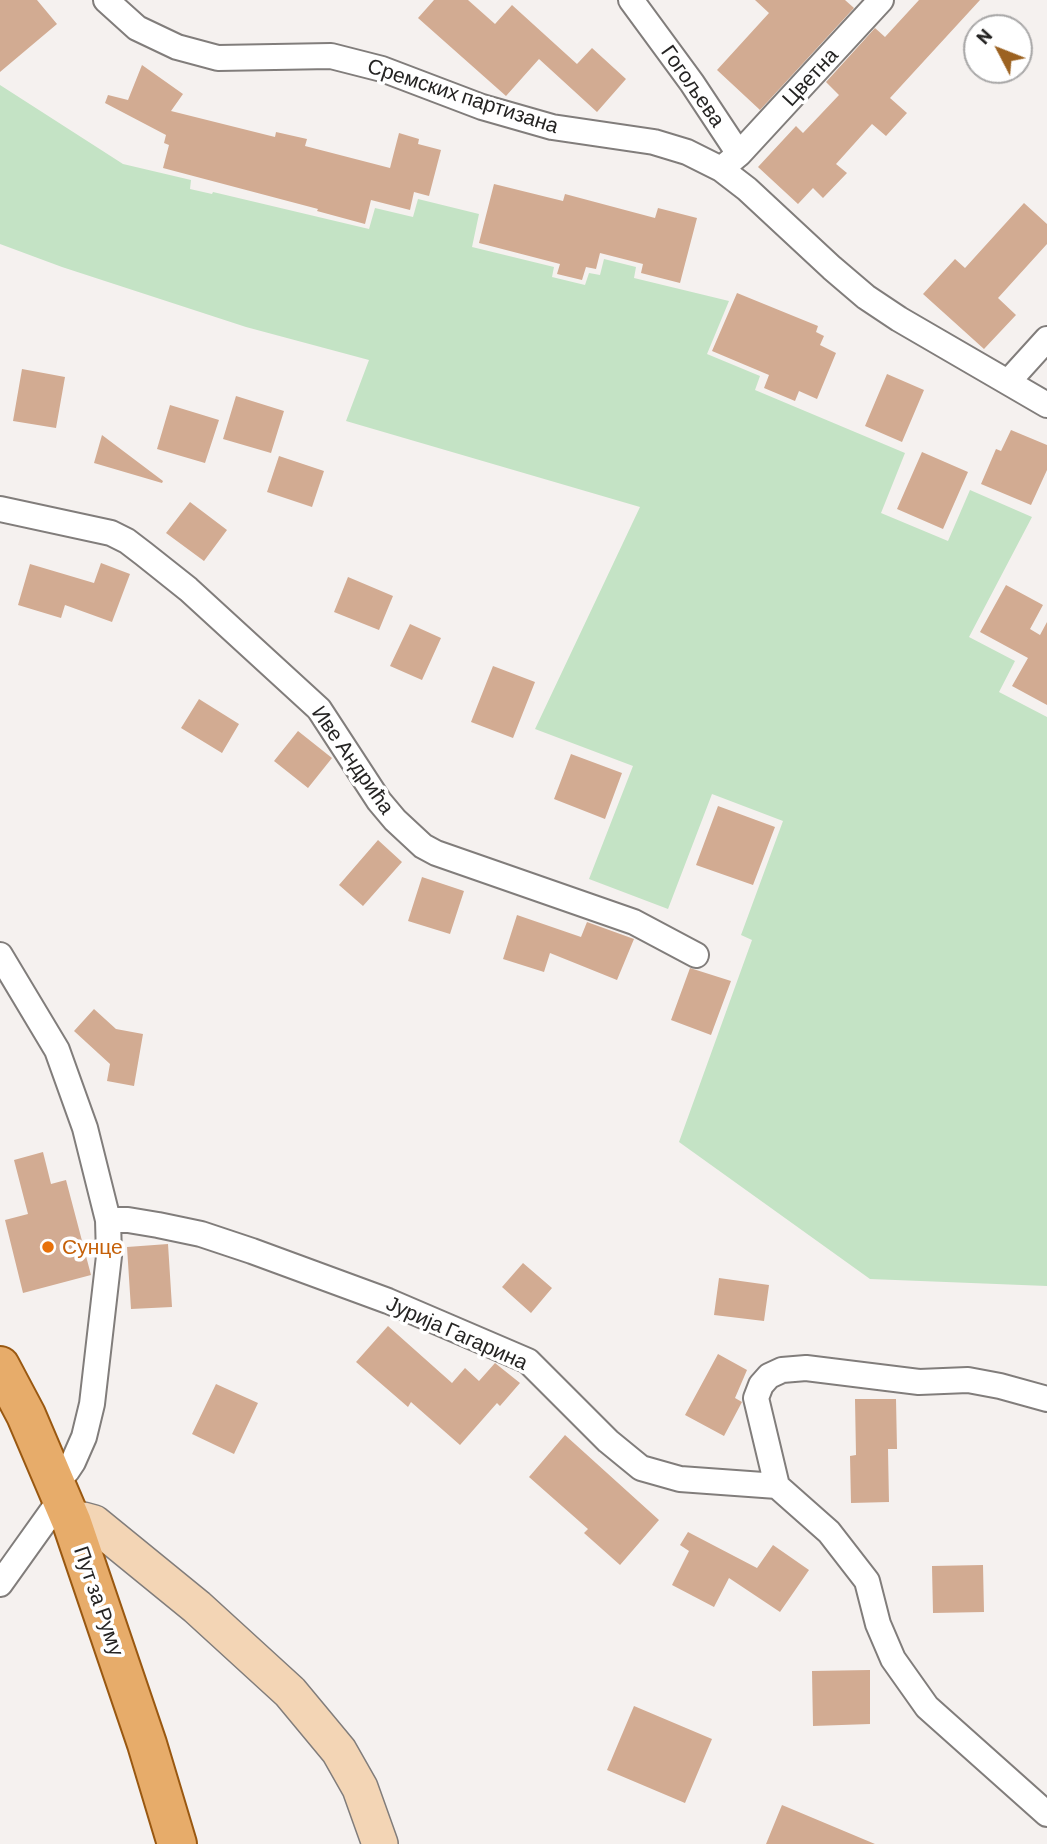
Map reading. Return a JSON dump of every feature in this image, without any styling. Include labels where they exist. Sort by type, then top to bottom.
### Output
[{"type":"main road","name":"Пут за Руму","points":[[0,1366],[26,1415],[63,1501],[147,1744],[177,1844]]},
{"type":"main road","points":[[63,1501],[83,1520],[94,1522],[197,1607],[289,1692],[339,1751],[360,1788],[380,1844]]},
{"type":"street","name":"Сремских партизана","points":[[106,0],[137,28],[177,47],[218,58],[331,56],[382,69],[482,107],[552,127],[654,142],[730,162],[747,189],[866,296],[899,319],[1047,405]]},
{"type":"street","name":"Гогољева","points":[[631,0],[692,83],[730,162]]},
{"type":"street","name":"Цветна","points":[[730,162],[881,0]]},
{"type":"street","points":[[1008,382],[1047,339]]},
{"type":"street","name":"Иве Андрића","points":[[0,509],[101,530],[127,541],[188,589],[319,709],[379,801],[423,846],[436,853],[634,922],[696,954]]},
{"type":"street","points":[[0,955],[57,1050],[85,1128],[108,1220],[109,1256],[92,1404],[84,1437],[67,1471],[63,1501],[55,1507],[0,1584]]},
{"type":"street","name":"Јурија Гагарина","points":[[108,1220],[128,1220],[201,1234],[252,1251],[388,1301],[528,1361],[608,1441],[641,1468],[680,1479],[777,1486]]},
{"type":"street","points":[[1047,1399],[1000,1385],[968,1380],[919,1382],[806,1368],[782,1370],[769,1376],[761,1385],[756,1398],[777,1486],[829,1532],[867,1581],[878,1624],[893,1659],[927,1707],[1047,1814]]},
{"type":"green space","points":[[0,85],[123,164],[191,180],[190,189],[369,229],[375,208],[413,217],[418,199],[479,214],[472,247],[554,267],[552,277],[585,285],[589,273],[600,275],[604,259],[636,267],[634,278],[729,301],[707,354],[760,376],[755,390],[905,453],[881,513],[948,541],[970,490],[1032,517],[969,637],[1015,661],[999,692],[1047,717],[1047,1286],[870,1279],[679,1142],[752,940],[741,935],[783,821],[712,794],[668,909],[589,879],[633,766],[535,729],[640,507],[346,421],[369,360],[246,327],[0,244]]},
{"type":"building","points":[[0,0],[37,0],[57,24],[0,72]]},
{"type":"building","points":[[434,0],[468,0],[495,24],[512,5],[577,64],[592,48],[626,79],[597,112],[539,59],[506,96],[418,18]]},
{"type":"building","points":[[755,0],[845,0],[854,8],[760,110],[717,70],[769,13]]},
{"type":"building","points":[[919,0],[980,0],[967,14],[963,14],[963,19],[890,98],[907,113],[886,136],[872,124],[836,164],[847,173],[823,198],[813,188],[798,204],[758,167],[796,126],[803,133],[839,95],[826,82],[875,28],[885,37]]},
{"type":"building","points":[[142,65],[183,94],[171,111],[275,137],[276,132],[307,139],[305,146],[390,168],[399,133],[419,139],[418,144],[441,150],[429,196],[414,192],[410,210],[371,200],[365,224],[163,168],[169,145],[164,143],[166,135],[105,103],[108,95],[128,100]]},
{"type":"building","points":[[494,184],[563,201],[565,194],[655,218],[658,208],[697,218],[680,283],[641,273],[643,264],[600,253],[596,269],[586,267],[582,280],[557,274],[560,264],[479,243]]},
{"type":"building","points":[[1024,203],[1047,224],[1047,244],[998,298],[1016,315],[984,349],[923,294],[955,259],[965,268]]},
{"type":"building","points":[[737,293],[818,326],[816,332],[824,336],[820,345],[836,353],[817,399],[799,391],[795,401],[764,388],[769,375],[712,351]]},
{"type":"building","points":[[22,369],[65,377],[56,428],[13,421]]},
{"type":"building","points":[[887,374],[924,390],[902,442],[865,426]]},
{"type":"building","points":[[236,396],[284,411],[271,453],[223,439]]},
{"type":"building","points":[[170,405],[219,420],[205,463],[157,449]]},
{"type":"building","points":[[1011,430],[1047,445],[1047,470],[1031,505],[981,484],[996,449],[1001,451]]},
{"type":"building","points":[[102,435],[163,481],[162,483],[94,463]]},
{"type":"building","points":[[922,452],[968,472],[943,529],[897,509]]},
{"type":"building","points":[[279,456],[324,471],[312,507],[267,492]]},
{"type":"building","points":[[190,502],[227,530],[204,561],[166,533]]},
{"type":"building","points":[[101,563],[130,574],[112,622],[65,605],[61,618],[18,605],[30,564],[94,583]]},
{"type":"building","points":[[348,577],[393,596],[379,630],[334,612]]},
{"type":"building","points":[[1006,585],[1043,605],[1030,629],[1040,635],[1047,622],[1047,705],[1012,686],[1028,658],[980,632]]},
{"type":"building","points":[[410,624],[441,638],[422,680],[390,666]]},
{"type":"building","points":[[493,666],[535,682],[513,738],[471,722]]},
{"type":"building","points":[[199,699],[239,724],[222,753],[181,728]]},
{"type":"building","points":[[298,731],[332,758],[308,788],[274,761]]},
{"type":"building","points":[[571,754],[622,773],[605,819],[554,799]]},
{"type":"building","points":[[718,806],[775,827],[753,885],[696,865]]},
{"type":"building","points":[[378,840],[402,862],[363,906],[339,885]]},
{"type":"building","points":[[422,877],[464,891],[450,934],[408,921]]},
{"type":"building","points":[[517,915],[581,937],[587,922],[634,939],[617,980],[550,953],[544,972],[503,959]]},
{"type":"building","points":[[690,968],[731,981],[711,1035],[671,1020]]},
{"type":"building","points":[[94,1009],[116,1029],[143,1034],[134,1086],[107,1081],[110,1064],[74,1031]]},
{"type":"building","name":"Сунце","points":[[43,1152],[51,1184],[66,1180],[91,1275],[23,1293],[5,1220],[28,1214],[14,1160]]},
{"type":"building","points":[[168,1244],[172,1307],[131,1309],[127,1247]]},
{"type":"building","points":[[523,1263],[552,1288],[531,1313],[502,1287]]},
{"type":"building","points":[[719,1278],[769,1285],[764,1321],[714,1315]]},
{"type":"building","points":[[388,1326],[452,1383],[465,1368],[479,1381],[495,1363],[520,1383],[500,1406],[497,1403],[460,1445],[411,1402],[408,1407],[356,1362]]},
{"type":"building","points":[[718,1354],[747,1370],[735,1398],[742,1402],[724,1436],[685,1415]]},
{"type":"building","points":[[216,1384],[258,1403],[234,1454],[192,1434]]},
{"type":"building","points":[[855,1399],[896,1399],[897,1449],[888,1449],[889,1502],[851,1503],[850,1456],[856,1455]]},
{"type":"building","points":[[565,1435],[659,1520],[620,1565],[584,1533],[588,1529],[529,1477]]},
{"type":"building","points":[[688,1532],[757,1568],[773,1545],[809,1570],[780,1612],[729,1578],[714,1607],[672,1585],[689,1551],[680,1545]]},
{"type":"building","points":[[983,1565],[984,1612],[933,1613],[932,1566]]},
{"type":"building","points":[[870,1670],[870,1724],[813,1726],[812,1671]]},
{"type":"building","points":[[634,1706],[712,1739],[685,1803],[607,1770]]},
{"type":"building","points":[[782,1805],[875,1844],[766,1844]]},
{"type":"place","name":"Сунце","points":[[48,1247]]}]
